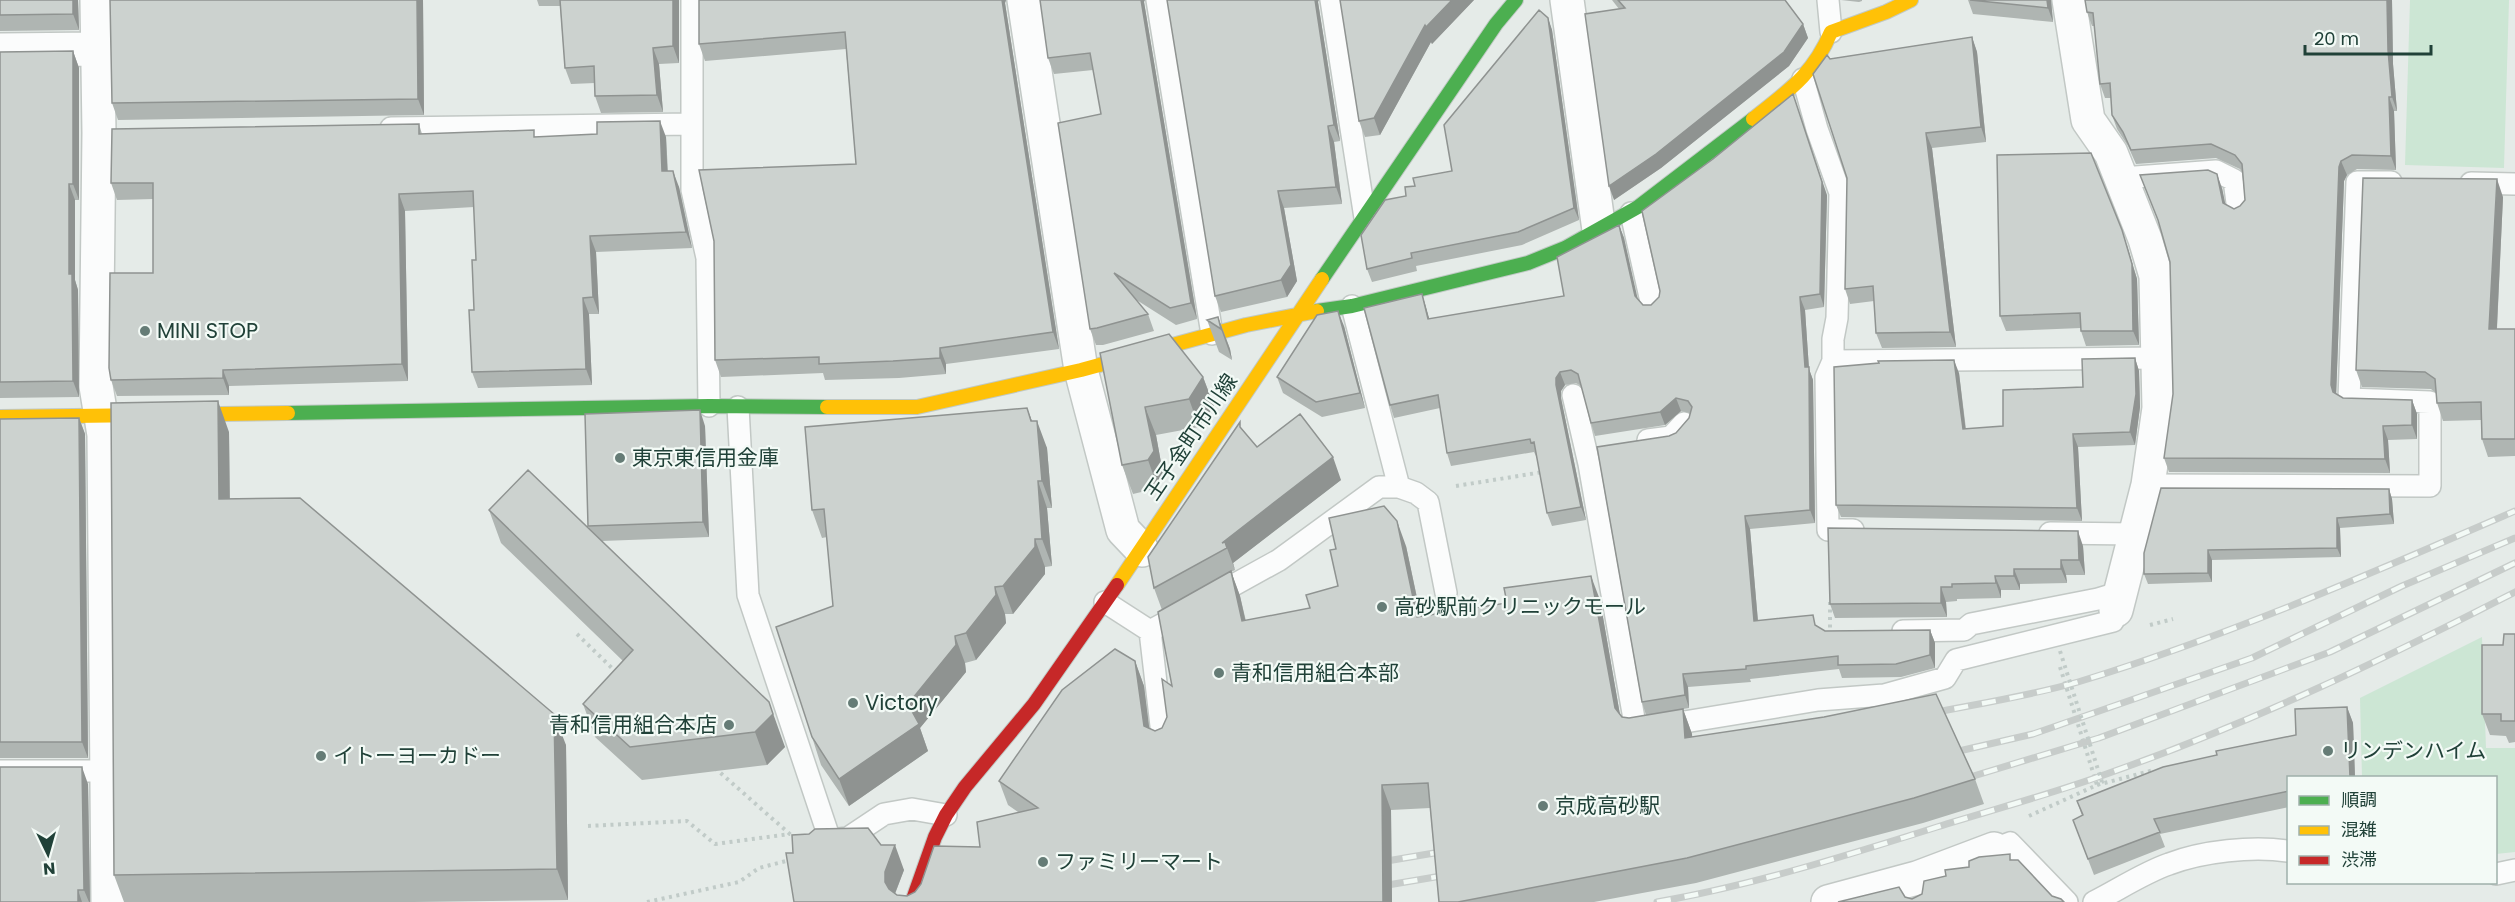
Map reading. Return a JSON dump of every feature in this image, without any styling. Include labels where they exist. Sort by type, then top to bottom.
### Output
[{"type":"street","points":[[97,0],[98,49],[106,133],[96,386],[104,435],[108,902]]},
{"type":"street","points":[[1024,0],[1081,370],[1123,530],[1142,550]]},
{"type":"street","name":"王子金町市川線","points":[[912,902],[935,837],[946,815],[965,787],[1034,704],[1106,602],[1299,313],[1496,24],[1516,0]]},
{"type":"street","points":[[1567,0],[1599,230]]},
{"type":"street","points":[[0,417],[709,406],[917,406],[1081,370],[1299,313],[1352,306],[1554,255],[1631,213],[1803,79],[1823,51],[1831,32],[1911,0]]},
{"type":"street","points":[[2069,0],[2088,120],[2111,153],[2122,178],[2156,276],[2159,408],[2148,485],[2119,601]]},
{"type":"street","points":[[0,50],[98,49]]},
{"type":"street","points":[[1828,902],[1917,890],[1994,849]]},
{"type":"lane","points":[[692,0],[692,190],[707,258],[709,406]]},
{"type":"lane","points":[[1157,0],[1212,334]]},
{"type":"lane","points":[[1331,0],[1365,218]]},
{"type":"lane","points":[[1828,0],[1831,32]]},
{"type":"lane","points":[[1803,79],[1839,193],[1837,318],[1833,339],[1833,361],[1826,377],[1828,530],[1876,530]]},
{"type":"lane","points":[[375,129],[692,124]]},
{"type":"lane","points":[[2122,178],[2216,171],[2234,180],[2238,210]]},
{"type":"lane","points":[[2148,485],[2430,486],[2430,402],[2349,399],[2357,182],[2414,183]]},
{"type":"lane","points":[[2447,183],[2515,184]]},
{"type":"lane","points":[[1631,213],[1652,306]]},
{"type":"lane","points":[[1352,306],[1408,490]]},
{"type":"lane","points":[[1833,361],[2159,358]]},
{"type":"lane","points":[[1573,395],[1587,457],[1636,730],[1818,700],[1884,695],[1946,678],[1956,660],[2113,621],[2119,601],[2098,599],[1971,624],[1964,630],[1886,631]]},
{"type":"lane","points":[[738,407],[748,595],[830,840],[848,838],[884,814],[912,808],[946,815]]},
{"type":"lane","points":[[1628,443],[1671,437],[1684,423]]},
{"type":"lane","points":[[1587,457],[1606,447]]},
{"type":"lane","points":[[1150,631],[1279,560],[1379,487],[1408,490],[1428,502],[1446,593]]},
{"type":"lane","points":[[2030,532],[2136,534]]},
{"type":"lane","points":[[1106,602],[1150,631],[1163,743]]},
{"type":"lane","points":[[0,771],[107,771]]},
{"type":"lane","points":[[1994,849],[2010,843],[2067,902]]},
{"type":"lane","points":[[2094,902],[2169,864],[2227,851],[2266,848],[2287,851]]},
{"type":"lane","points":[[2497,874],[2515,870]]},
{"type":"path","points":[[1408,490],[1587,457]]},
{"type":"path","points":[[1828,643],[1831,628],[1830,596]]},
{"type":"path","points":[[576,634],[618,674]]},
{"type":"path","points":[[2023,819],[2102,782],[2060,651]]},
{"type":"path","points":[[2055,652],[2097,785]]},
{"type":"path","points":[[709,763],[798,841]]},
{"type":"path","points":[[2097,785],[2160,769]]},
{"type":"path","points":[[588,826],[687,821],[715,844],[790,834]]},
{"type":"path","points":[[647,902],[739,882],[759,868],[795,859]]},
{"type":"green space","points":[[2410,0],[2509,0],[2504,168],[2405,165]]},
{"type":"green space","points":[[2482,637],[2486,748],[2515,748],[2515,852],[2497,854],[2497,776],[2362,776],[2360,698]]},
{"type":"building","points":[[0,0],[73,0],[73,14],[0,15]]},
{"type":"building","points":[[110,0],[417,0],[418,99],[112,103]]},
{"type":"building","points":[[560,0],[673,0],[673,46],[653,48],[657,95],[595,96],[594,66],[565,68]]},
{"type":"building","points":[[699,0],[1002,0],[1053,332],[940,348],[940,358],[819,364],[819,357],[715,360],[714,241],[699,170],[856,164],[845,32],[699,44]]},
{"type":"building","points":[[1040,0],[1141,0],[1191,303],[1170,308],[1114,273],[1148,314],[1090,329],[1058,123],[1101,114],[1090,53],[1048,58]]},
{"type":"building","points":[[1167,0],[1315,0],[1334,125],[1328,126],[1336,187],[1278,191],[1291,265],[1281,280],[1215,296]]},
{"type":"building","points":[[1340,0],[1452,0],[1426,27],[1425,25],[1374,118],[1359,121]]},
{"type":"building","points":[[1618,0],[1785,0],[1803,24],[1784,52],[1656,154],[1609,186],[1585,14],[1625,8]]},
{"type":"building","points":[[1970,0],[2047,0],[2048,8]]},
{"type":"building","points":[[2085,0],[2387,0],[2392,97],[2389,97],[2391,156],[2352,155],[2341,161],[2339,167],[2331,385],[2333,392],[2343,398],[2412,400],[2412,425],[2383,426],[2385,459],[2164,458],[2173,394],[2170,262],[2158,220],[2140,175],[2208,170],[2217,174],[2223,203],[2234,209],[2245,200],[2242,164],[2235,155],[2211,144],[2131,150],[2112,115],[2110,83],[2100,84],[2093,13],[2087,12]]},
{"type":"building","points":[[1539,10],[1548,18],[1574,208],[1518,232],[1411,253],[1412,258],[1367,269],[1361,235],[1385,200],[1406,196],[1405,187],[1415,186],[1413,178],[1452,171],[1444,125]]},
{"type":"building","points":[[1972,37],[1981,127],[1926,133],[1950,332],[1876,333],[1873,286],[1845,289],[1847,178],[1813,74],[1827,55],[1830,59]]},
{"type":"building","points":[[73,51],[73,184],[69,184],[69,274],[72,274],[73,381],[0,382],[0,52]]},
{"type":"building","points":[[1793,94],[1822,182],[1820,294],[1800,297],[1805,367],[1809,367],[1810,510],[1745,516],[1754,621],[1813,615],[1815,625],[1825,631],[1930,630],[1930,655],[1896,664],[1838,665],[1838,656],[1746,666],[1746,669],[1683,674],[1685,695],[1642,702],[1597,447],[1676,433],[1689,418],[1692,407],[1688,401],[1676,398],[1660,412],[1591,423],[1578,374],[1571,370],[1560,372],[1556,378],[1556,385],[1581,507],[1547,513],[1534,442],[1531,443],[1530,439],[1447,453],[1438,395],[1390,405],[1364,308],[1422,294],[1428,319],[1564,296],[1557,257],[1619,225],[1635,296],[1643,305],[1651,305],[1659,297],[1660,291],[1642,211],[1713,159]]},
{"type":"building","points":[[660,121],[662,171],[673,171],[686,232],[590,236],[593,297],[583,298],[586,369],[472,372],[469,310],[474,310],[472,260],[476,260],[473,191],[399,194],[402,364],[223,370],[223,378],[111,380],[109,368],[110,273],[153,273],[153,183],[111,183],[112,129],[419,124],[419,134],[534,130],[534,137],[597,134],[597,122]]},
{"type":"building","points":[[2091,153],[2122,230],[2132,264],[2133,331],[2081,331],[2080,313],[2000,316],[1997,155]]},
{"type":"building","points":[[2363,178],[2497,179],[2489,329],[2515,329],[2515,439],[2482,439],[2481,402],[2437,403],[2435,379],[2425,372],[2356,370]]},
{"type":"building","points":[[1338,311],[1360,393],[1316,402],[1277,377],[1317,315]]},
{"type":"building","points":[[1218,317],[1221,329],[1207,320]]},
{"type":"building","points":[[1169,334],[1203,377],[1189,399],[1145,407],[1154,451],[1148,460],[1122,465],[1100,353]]},
{"type":"building","points":[[2135,358],[2136,394],[2130,432],[2073,434],[2077,508],[1836,505],[1834,367],[1879,363],[1878,361],[1954,360],[1963,429],[2003,426],[2003,390],[2083,387],[2082,359]]},
{"type":"building","points":[[218,401],[219,499],[300,498],[554,714],[557,869],[114,875],[111,403]]},
{"type":"building","points":[[1027,408],[1031,421],[1037,421],[1042,481],[1038,481],[1042,539],[1035,539],[1035,547],[1003,586],[995,587],[996,595],[966,633],[955,636],[956,645],[908,704],[919,724],[839,779],[812,737],[776,627],[833,606],[824,509],[812,510],[805,427]]},
{"type":"building","points":[[700,410],[703,522],[588,526],[585,414]]},
{"type":"building","points":[[1300,414],[1333,457],[1222,543],[1225,542],[1227,548],[1154,588],[1148,557],[1240,422],[1240,427],[1257,447]]},
{"type":"building","points":[[79,418],[82,742],[0,742],[0,419]]},
{"type":"building","points":[[528,470],[769,702],[773,714],[755,732],[630,747],[583,704],[633,650],[489,510]]},
{"type":"building","points":[[2161,488],[2389,489],[2390,514],[2337,518],[2337,548],[2208,550],[2208,573],[2144,574],[2144,553]]},
{"type":"building","points":[[1384,506],[1397,521],[1417,617],[1507,603],[1504,588],[1591,576],[1615,708],[1622,717],[1629,718],[1683,709],[1685,738],[1824,717],[1936,694],[1975,779],[1914,798],[1687,858],[1458,902],[1439,902],[1428,783],[1382,785],[1383,902],[794,902],[786,853],[793,853],[792,835],[809,834],[815,829],[868,828],[881,845],[895,845],[885,872],[885,882],[889,889],[897,895],[907,896],[915,892],[921,884],[934,846],[980,847],[977,822],[1038,808],[999,781],[1062,690],[1115,649],[1135,661],[1144,726],[1155,731],[1162,728],[1167,717],[1162,679],[1172,686],[1158,612],[1231,571],[1242,621],[1310,608],[1306,595],[1338,586],[1330,550],[1336,549],[1329,518]]},
{"type":"building","points":[[1828,528],[2078,531],[2079,560],[2061,560],[2061,569],[2014,569],[2014,576],[1995,576],[1996,583],[1952,584],[1952,587],[1941,587],[1941,603],[1830,604]]},
{"type":"building","points":[[2504,634],[2515,634],[2515,721],[2501,721],[2501,714],[2482,714],[2482,645],[2503,645]]},
{"type":"building","points":[[2347,707],[2350,776],[2287,776],[2287,791],[2154,819],[2160,832],[2088,859],[2073,820],[2083,815],[2077,801],[2163,767],[2217,755],[2216,751],[2296,735],[2295,709]]},
{"type":"building","points":[[0,767],[82,767],[84,890],[78,890],[78,902],[0,902]]},
{"type":"building","points":[[2010,854],[2010,860],[2018,860],[2052,896],[2064,902],[1838,902],[1899,887],[1905,897],[1912,899],[1922,894],[1924,881],[1946,876],[1945,870],[1969,867],[1969,861],[1979,857]]},
{"type":"railway","points":[[1927,714],[2022,696],[2078,682],[2134,664],[2299,602],[2515,511]]},
{"type":"railway","points":[[1946,754],[2033,734],[2252,658],[2402,586],[2515,538]]},
{"type":"railway","points":[[1957,781],[2099,738],[2330,652],[2515,563]]},
{"type":"railway","points":[[1657,902],[1799,869],[2112,772],[2215,733],[2316,689],[2515,592]]},
{"type":"railway","points":[[1375,863],[1452,850]]},
{"type":"railway","points":[[1376,887],[1453,874]]},
{"type":"traffic: fast","points":[[1322,279],[1496,24],[1516,0]]},
{"type":"traffic: fast","points":[[1317,311],[1352,306],[1528,263],[1565,248],[1638,207],[1753,119]]},
{"type":"traffic: fast","points":[[288,413],[709,406],[827,407]]},
{"type":"traffic: slow","points":[[1753,119],[1788,91],[1808,71],[1831,32],[1886,12],[1911,0]]},
{"type":"traffic: slow","points":[[1117,585],[1322,279]]},
{"type":"traffic: slow","points":[[827,407],[917,407],[1081,370],[1246,325],[1317,311]]},
{"type":"traffic: slow","points":[[0,417],[288,413]]},
{"type":"traffic: jam","points":[[912,902],[935,837],[946,815],[965,787],[1034,704],[1117,585]]},
{"type":"place","name":"MINI STOP","points":[[145,331]]},
{"type":"place","name":"東京東信用金庫","points":[[620,458]]},
{"type":"place","name":"高砂駅前クリニックモール","points":[[1382,607]]},
{"type":"place","name":"青和信用組合本部","points":[[1219,673]]},
{"type":"place","name":"Victory","points":[[853,703]]},
{"type":"place","name":"青和信用組合本店","points":[[729,725]]},
{"type":"place","name":"リンデンハイム","points":[[2328,751]]},
{"type":"place","name":"イトーヨーカドー","points":[[321,756]]},
{"type":"place","name":"京成高砂駅","points":[[1543,806]]},
{"type":"place","name":"ファミリーマート","points":[[1043,862]]}]
